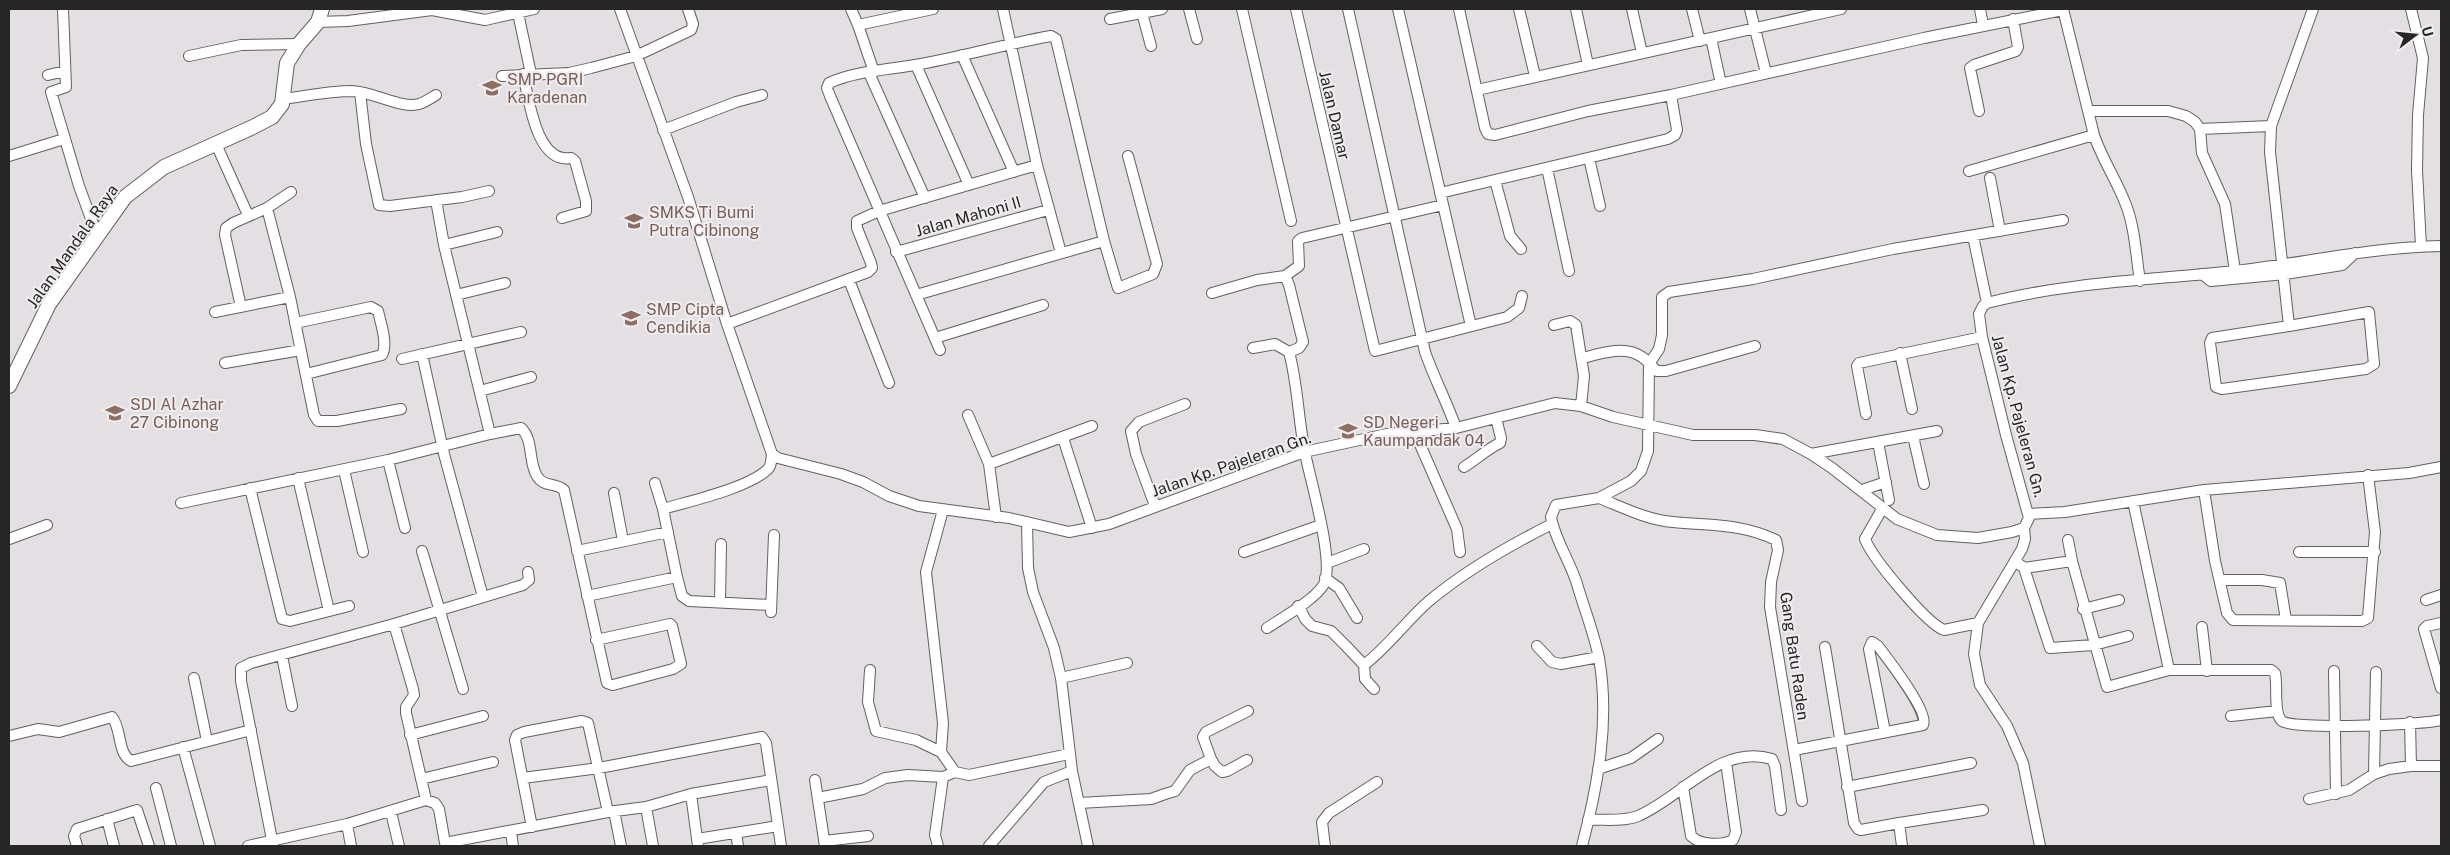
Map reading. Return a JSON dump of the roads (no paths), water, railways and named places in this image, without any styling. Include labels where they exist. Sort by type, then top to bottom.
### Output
[{"type":"street","points":[[63,9],[66,87],[51,92],[64,139],[97,235]]},
{"type":"street","name":"Jalan Mandala Raya","points":[[9,386],[49,304],[97,235],[132,190],[164,167],[253,128],[272,117],[282,104],[287,62],[299,44],[318,22],[322,9]]},
{"type":"street","points":[[318,22],[348,21],[432,10],[485,20],[534,9]]},
{"type":"street","points":[[620,9],[688,197],[727,324],[772,454],[771,464],[768,469],[753,478],[723,492],[663,509]]},
{"type":"street","points":[[502,76],[569,73],[636,56],[692,30],[693,24],[688,9]]},
{"type":"street","points":[[851,9],[858,25],[872,72],[925,198]]},
{"type":"street","points":[[858,25],[933,9]]},
{"type":"street","points":[[1003,9],[1009,44],[1037,165],[1061,253]]},
{"type":"street","points":[[1110,19],[1162,9]]},
{"type":"street","points":[[1189,9],[1197,38]]},
{"type":"street","points":[[1242,9],[1291,221]]},
{"type":"street","name":"Jalan Damar","points":[[1296,9],[1345,228],[1375,350],[1422,340]]},
{"type":"street","points":[[1348,9],[1422,340],[1431,371],[1448,403],[1456,428]]},
{"type":"street","points":[[1398,9],[1471,326]]},
{"type":"street","points":[[1459,9],[1485,128],[1488,134],[1495,136],[1588,111],[1670,96],[1766,73],[2063,9],[2094,134],[2100,152],[2126,204],[2140,280]]},
{"type":"street","points":[[1518,9],[1534,76]]},
{"type":"street","points":[[1576,9],[1588,65]]},
{"type":"street","points":[[1632,9],[1642,53]]},
{"type":"street","points":[[1692,9],[1720,84]]},
{"type":"street","points":[[1750,9],[1766,73]]},
{"type":"street","points":[[1477,90],[1705,40],[1808,12],[1840,9]]},
{"type":"street","points":[[1980,9],[1983,25]]},
{"type":"street","points":[[2289,326],[2270,152],[2271,126],[2313,9]]},
{"type":"street","points":[[2411,9],[2410,14],[2423,58],[2418,133],[2421,246]]},
{"type":"street","points":[[518,13],[539,138],[554,156],[564,159],[571,158],[575,161],[588,208],[586,211],[562,218]]},
{"type":"street","points":[[1142,13],[1151,46]]},
{"type":"street","points":[[1979,111],[1970,68],[2016,51],[2018,47],[2013,19]]},
{"type":"street","points":[[940,350],[896,252],[827,88],[830,82],[1051,36],[1056,40],[1104,240],[1118,288],[1153,274],[1157,264],[1140,194],[1128,156]]},
{"type":"street","points":[[189,56],[241,45],[299,44]]},
{"type":"street","points":[[962,55],[1014,172]]},
{"type":"street","points":[[916,65],[970,185]]},
{"type":"street","points":[[48,74],[65,71]]},
{"type":"street","points":[[283,99],[360,92],[411,105],[419,104],[436,95]]},
{"type":"street","points":[[360,92],[366,144],[379,205],[390,206],[489,191]]},
{"type":"street","points":[[663,130],[736,102],[762,95]]},
{"type":"street","points":[[1440,193],[1668,139],[1677,130],[1670,96]]},
{"type":"street","points":[[2088,111],[2168,111],[2186,116],[2196,122],[2200,130],[2202,153],[2225,204],[2235,271]]},
{"type":"street","points":[[2200,130],[2271,126]]},
{"type":"street","points":[[1969,171],[2094,134]]},
{"type":"street","points":[[9,156],[64,139]]},
{"type":"street","points":[[216,144],[248,215]]},
{"type":"street","points":[[1589,158],[1600,206]]},
{"type":"street","points":[[727,324],[868,272],[872,268],[856,222],[879,211],[1037,165]]},
{"type":"street","points":[[1546,168],[1569,271]]},
{"type":"street","points":[[1990,178],[2000,231]]},
{"type":"street","points":[[1495,180],[1510,236],[1521,249]]},
{"type":"street","points":[[241,307],[225,235],[226,228],[248,215],[267,208],[291,192]]},
{"type":"street","points":[[436,200],[444,245],[490,434]]},
{"type":"street","points":[[1212,292],[1257,280],[1285,276],[1299,266],[1298,241],[1302,238],[1443,205]]},
{"type":"street","points":[[267,208],[290,297],[314,414],[318,421],[337,421],[401,409]]},
{"type":"street","name":"Jalan Mahoni II","points":[[896,252],[1048,210]]},
{"type":"street","points":[[1582,846],[1602,751],[1603,702],[1598,657],[1573,571],[1552,524],[1552,509],[1556,505],[1599,498],[1631,482],[1642,471],[1648,451],[1650,426],[1649,364],[1660,349],[1662,297],[1666,293],[1753,279],[1893,249],[2063,220]]},
{"type":"street","points":[[444,245],[497,232]]},
{"type":"street","points":[[1973,236],[1987,303],[2040,292],[2140,280],[2235,271],[2284,269]]},
{"type":"street","points":[[916,295],[1104,240]]},
{"type":"street","points":[[2202,274],[2211,281],[2284,269],[2355,253],[2421,246],[2441,246]]},
{"type":"street","points":[[1285,276],[1288,281],[1303,342],[1298,348],[1288,352]]},
{"type":"street","points":[[849,280],[889,383]]},
{"type":"street","points":[[456,295],[505,283]]},
{"type":"street","points":[[1422,340],[1514,314],[1519,308],[1522,296]]},
{"type":"street","points":[[215,312],[290,297]]},
{"type":"street","name":"Jalan Kp. Pajeleran Gn.","points":[[772,454],[778,458],[863,482],[904,502],[943,510],[1027,522],[1069,532],[1092,528],[1221,484],[1304,452],[1357,439],[1396,433],[1415,433],[1456,428],[1555,403],[1581,406],[1650,426],[1693,434],[1770,437],[1783,440],[1812,454],[1897,519],[1937,535],[1978,538],[2024,528],[2028,522],[2029,514],[2006,434],[1982,336],[1980,314],[1983,306],[1987,303]]},
{"type":"street","points":[[935,338],[1043,305]]},
{"type":"street","points":[[295,323],[371,306],[378,312],[382,329],[384,351],[382,355],[306,374]]},
{"type":"street","points":[[2369,312],[2373,365],[2366,369],[2222,389],[2217,388],[2210,343],[2212,338],[2289,326],[2369,312]]},
{"type":"street","points":[[1554,325],[1574,322],[1583,358],[1584,376],[1581,406]]},
{"type":"street","points":[[402,359],[521,332]]},
{"type":"street","points":[[1866,414],[1857,366],[1860,363],[1982,336]]},
{"type":"street","points":[[1253,348],[1275,344],[1288,352],[1295,373],[1304,452],[1321,525],[1326,563],[1324,584],[1298,606],[1267,628]]},
{"type":"street","points":[[1583,358],[1620,350],[1633,352],[1658,371],[1666,371],[1755,346]]},
{"type":"street","points":[[225,363],[301,350]]},
{"type":"street","points":[[1900,353],[1912,409]]},
{"type":"street","points":[[422,354],[443,446],[483,597]]},
{"type":"street","points":[[480,391],[531,377]]},
{"type":"street","points":[[1155,506],[1136,454],[1131,431],[1139,422],[1185,404]]},
{"type":"street","points":[[968,415],[989,464],[996,517]]},
{"type":"street","points":[[1464,467],[1480,458],[1487,449],[1500,443],[1501,438],[1496,418]]},
{"type":"street","points":[[989,464],[1092,426]]},
{"type":"street","points":[[181,502],[344,470],[517,428],[524,431],[538,478],[546,485],[556,486],[564,490],[596,640],[607,683],[610,686],[673,670],[681,664],[670,624],[596,640]]},
{"type":"street","points":[[1812,454],[1937,431]]},
{"type":"street","points":[[1415,433],[1457,529],[1460,539],[1460,552]]},
{"type":"street","points":[[1913,436],[1924,484]]},
{"type":"street","points":[[1063,438],[1092,528]]},
{"type":"street","points":[[1878,442],[1889,500]]},
{"type":"street","points":[[388,460],[405,528]]},
{"type":"street","points":[[2029,514],[2066,512],[2204,490],[2409,473],[2441,467]]},
{"type":"street","points":[[344,470],[362,552]]},
{"type":"street","points":[[2204,490],[2227,613],[2233,620],[2365,620],[2368,618],[2375,552],[2374,524],[2368,475]]},
{"type":"street","points":[[298,478],[329,611]]},
{"type":"street","points":[[1865,488],[1886,482]]},
{"type":"street","points":[[655,483],[663,509],[677,577],[685,599],[772,608],[774,535]]},
{"type":"street","points":[[250,488],[282,619],[290,621],[349,606]]},
{"type":"street","points":[[614,493],[623,541]]},
{"type":"street","name":"Gang Batu Raden","points":[[1599,498],[1637,513],[1671,522],[1721,524],[1759,533],[1776,540],[1778,550],[1771,582],[1770,607],[1794,750]]},
{"type":"street","points":[[2133,501],[2169,670]]},
{"type":"street","points":[[1882,509],[1865,539],[1873,554],[1911,600],[1924,615],[1944,630],[1978,623]]},
{"type":"street","points":[[942,752],[943,722],[926,572],[943,510]]},
{"type":"street","points":[[1027,522],[1030,576],[1033,592],[1054,648],[1061,678],[1069,754],[1088,846]]},
{"type":"street","points":[[1364,665],[1380,653],[1430,601],[1514,543],[1552,524]]},
{"type":"street","points":[[9,539],[47,525]]},
{"type":"street","points":[[1244,552],[1321,525]]},
{"type":"street","points":[[2024,528],[2024,544],[1978,623],[1974,654],[1980,685],[2016,744],[2023,763],[2040,846]]},
{"type":"street","points":[[577,551],[668,532]]},
{"type":"street","points":[[2068,540],[2084,609],[2107,687],[2169,670],[2271,670],[2275,673],[2277,711],[2280,720],[2293,726],[2375,725],[2441,720]]},
{"type":"street","points":[[720,602],[721,544]]},
{"type":"street","points":[[1326,563],[1364,550]]},
{"type":"street","points":[[422,551],[463,689]]},
{"type":"street","points":[[2299,552],[2375,552]]},
{"type":"street","points":[[2015,561],[2024,568],[2050,648],[2094,644],[2128,636]]},
{"type":"street","points":[[2024,568],[2072,561]]},
{"type":"street","points":[[272,844],[240,674],[241,668],[251,663],[282,656],[483,597],[527,582],[529,580],[528,572]]},
{"type":"street","points":[[587,596],[677,577]]},
{"type":"street","points":[[1325,578],[1339,588],[1357,618]]},
{"type":"street","points":[[2220,580],[2262,580],[2280,584],[2286,620]]},
{"type":"street","points":[[2426,600],[2441,595]]},
{"type":"street","points":[[2084,609],[2119,600]]},
{"type":"street","points":[[1298,606],[1312,626],[1331,631],[1364,665],[1364,679],[1374,689]]},
{"type":"street","points":[[2441,623],[2424,629],[2441,688]]},
{"type":"street","points":[[394,624],[414,695],[406,706],[410,735],[426,800]]},
{"type":"street","points":[[2202,627],[2207,671]]},
{"type":"street","points":[[1802,800],[1794,750],[1923,725],[1925,722],[1906,685],[1878,646],[1872,642],[1868,649],[1885,732]]},
{"type":"street","points":[[1538,646],[1552,662],[1561,664],[1598,657]]},
{"type":"street","points":[[1825,647],[1847,787],[1854,823],[1858,829],[1983,810]]},
{"type":"street","points":[[282,656],[292,706]]},
{"type":"street","points":[[1061,678],[1127,663]]},
{"type":"street","points":[[870,670],[868,702],[876,730],[916,740],[942,752],[955,772]]},
{"type":"street","points":[[2334,671],[2336,794]]},
{"type":"street","points":[[2374,774],[2376,672]]},
{"type":"street","points":[[194,678],[207,741]]},
{"type":"street","points":[[1247,760],[1222,772],[1215,766],[1203,737],[1206,732],[1248,711]]},
{"type":"street","points":[[2231,716],[2277,711]]},
{"type":"street","points":[[410,735],[483,716]]},
{"type":"street","points":[[9,736],[38,730],[59,732],[112,717],[119,730],[124,754],[131,761],[251,730]]},
{"type":"street","points":[[532,827],[516,740],[517,736],[586,721],[590,726],[599,768],[621,846]]},
{"type":"street","points":[[2410,722],[2411,766]]},
{"type":"street","points":[[523,778],[599,768],[762,737],[766,743],[781,846]]},
{"type":"street","points":[[1598,769],[1631,758],[1658,739]]},
{"type":"street","points":[[183,748],[210,846]]},
{"type":"street","points":[[818,798],[863,789],[885,778],[908,775],[943,777],[955,772],[969,775],[1069,754]]},
{"type":"street","points":[[1588,820],[1636,817],[1726,762],[1750,758],[1772,759],[1776,766],[1782,810]]},
{"type":"street","points":[[1079,804],[1151,798],[1174,791],[1190,770],[1212,759]]},
{"type":"street","points":[[421,779],[493,762]]},
{"type":"street","points":[[1683,787],[1691,836],[1701,842],[1720,843],[1733,840],[1736,832],[1726,762]]},
{"type":"street","points":[[1847,787],[1971,763]]},
{"type":"street","points":[[2309,799],[2336,794],[2357,787],[2374,774],[2389,769],[2411,766],[2441,766]]},
{"type":"street","points":[[989,846],[1044,782],[1072,771]]},
{"type":"street","points":[[938,846],[935,835],[943,777]]},
{"type":"street","points":[[248,846],[272,844],[391,812],[426,800],[435,803],[439,809],[446,845],[611,811],[646,807],[690,794],[771,780]]},
{"type":"street","points":[[815,780],[824,844],[868,836]]},
{"type":"street","points":[[1326,846],[1322,822],[1328,813],[1376,782]]},
{"type":"street","points":[[156,788],[171,846]]},
{"type":"street","points":[[690,794],[697,843],[736,833],[778,826]]},
{"type":"street","points":[[646,807],[653,846]]},
{"type":"street","points":[[77,846],[74,836],[77,829],[137,810],[149,846]]},
{"type":"street","points":[[391,812],[399,846]]},
{"type":"street","points":[[107,819],[114,846]]},
{"type":"street","points":[[1898,823],[1902,846]]},
{"type":"street","points":[[346,824],[351,846]]},
{"type":"street","points":[[510,832],[513,846]]},
{"type":"street","points":[[736,833],[738,846]]},
{"type":"place","name":"SMP PGRI Karadenan","points":[[492,88]]},
{"type":"place","name":"SMKS Ti Bumi Putra Cibinong","points":[[634,221]]},
{"type":"place","name":"SMP Cipta Cendikia","points":[[631,318]]},
{"type":"place","name":"SDI Al Azhar 27 Cibinong","points":[[115,413]]},
{"type":"place","name":"SD Negeri Kaumpandak 04","points":[[1348,431]]}]
